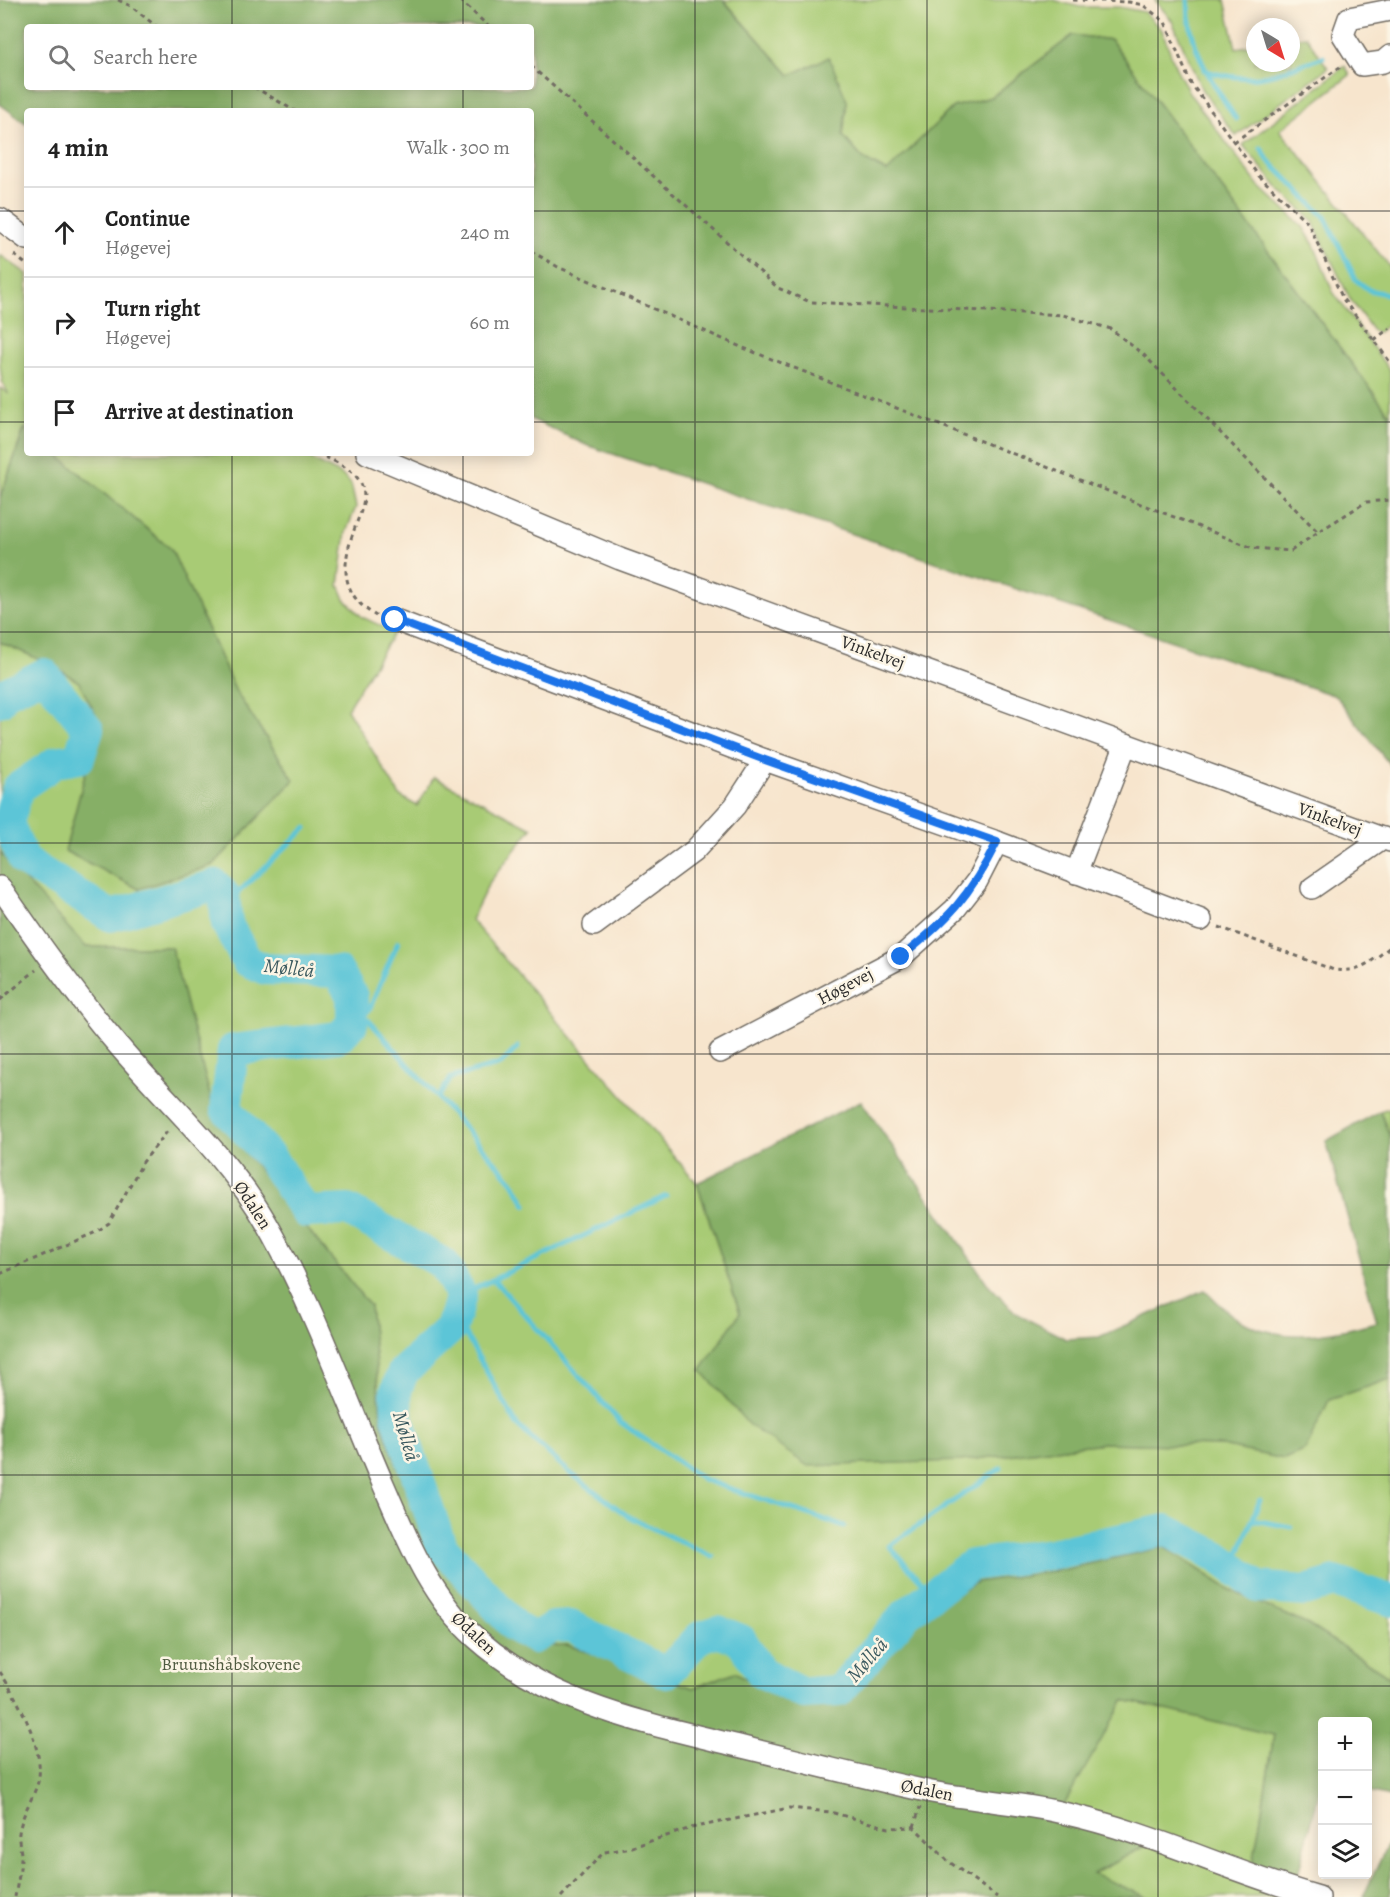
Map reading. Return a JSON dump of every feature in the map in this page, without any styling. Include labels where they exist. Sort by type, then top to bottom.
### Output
[{"type":"street","points":[[1390,10],[1349,18],[1343,35],[1362,64],[1383,62],[1390,56]]},
{"type":"street","points":[[0,219],[24,237]]},
{"type":"street","name":"Vinkelvej","points":[[374,456],[620,559],[1387,840]]},
{"type":"street","points":[[395,620],[765,760],[997,842],[1201,920]]},
{"type":"street","points":[[1076,873],[1126,744]]},
{"type":"street","points":[[594,925],[694,851],[735,806],[765,760]]},
{"type":"street","name":"Vinkelvej","points":[[1312,888],[1387,840]]},
{"type":"street","name":"Høgevej","points":[[720,1052],[901,957],[955,909],[977,881],[997,842]]},
{"type":"street","name":"Ødalen","points":[[0,887],[50,960],[117,1045],[225,1163],[267,1222],[308,1307],[419,1565],[445,1606],[475,1637],[507,1662],[564,1696],[627,1719],[924,1791],[1065,1813],[1177,1847],[1268,1883],[1319,1897]]},
{"type":"path","points":[[118,0],[131,6],[153,24]]},
{"type":"path","points":[[460,0],[486,24]]},
{"type":"path","points":[[1073,0],[1129,2],[1143,4],[1154,11],[1171,34],[1190,82],[1258,175],[1308,223],[1343,299],[1390,362]]},
{"type":"path","points":[[1234,142],[1355,56]]},
{"type":"path","points":[[534,69],[778,288],[810,302],[1063,315],[1111,329],[1145,356],[1318,532]]},
{"type":"path","points":[[259,90],[290,108]]},
{"type":"path","points":[[534,253],[558,267],[741,347],[1253,548],[1291,551],[1366,502],[1390,500]]},
{"type":"path","points":[[1374,340],[1390,328]]},
{"type":"path","points":[[323,456],[354,475],[362,486],[363,504],[351,538],[345,568],[346,581],[351,595],[362,607],[381,618],[395,620]]},
{"type":"path","points":[[1201,920],[1334,970],[1350,972],[1365,967],[1390,947]]},
{"type":"path","points":[[0,1000],[50,960]]},
{"type":"path","points":[[0,1274],[96,1233],[109,1223],[143,1162],[181,1115]]},
{"type":"path","points":[[0,1672],[12,1691],[30,1731],[40,1770],[37,1785],[28,1801],[19,1834],[21,1858],[15,1897]]},
{"type":"path","points":[[561,1897],[604,1852],[626,1849],[691,1828],[789,1808],[831,1812],[889,1828],[914,1827],[948,1861],[997,1897]]},
{"type":"green space","points":[[0,0],[723,0],[790,75],[829,57],[847,101],[843,136],[863,159],[887,172],[953,107],[992,97],[1073,35],[1111,40],[1390,415],[1390,765],[1336,696],[586,445],[534,420],[534,108],[24,108],[24,122],[0,104]]},
{"type":"green space","points":[[724,0],[1053,0],[1080,7],[1119,7],[1144,12],[1162,30],[1176,68],[1190,94],[1258,185],[1303,227],[1314,245],[1333,292],[1390,371],[1390,415],[1111,40],[1073,35],[991,97],[953,107],[888,172],[863,159],[843,136],[847,101],[790,75]]},
{"type":"green space","points":[[1155,0],[1225,0],[1236,48],[1246,46],[1246,72],[1300,72],[1300,37],[1306,36],[1328,68],[1236,136],[1202,90],[1172,21]]},
{"type":"green space","points":[[1345,66],[1350,75],[1280,130],[1390,267],[1390,323],[1377,333],[1373,331],[1350,299],[1312,220],[1279,189],[1243,145]]},
{"type":"green space","points":[[0,255],[24,272],[24,429],[0,498],[0,388],[8,393],[2,381]]},
{"type":"green space","points":[[24,431],[24,456],[59,456],[171,549],[236,692],[294,780],[213,865],[139,889],[65,851],[99,721],[79,682],[54,666],[0,642],[0,498]]},
{"type":"green space","points":[[59,456],[305,456],[342,475],[351,484],[356,507],[346,532],[339,585],[345,599],[362,617],[394,632],[347,709],[400,796],[417,806],[434,777],[532,828],[489,883],[471,920],[697,1183],[740,1313],[702,1370],[960,1461],[1103,1443],[1222,1446],[1284,1459],[1305,1450],[1329,1400],[1390,1379],[1390,1677],[1308,1625],[1232,1591],[1164,1547],[1062,1570],[976,1582],[915,1622],[867,1675],[828,1699],[770,1692],[735,1672],[693,1688],[568,1645],[531,1647],[483,1607],[427,1544],[382,1425],[370,1306],[215,1115],[171,947],[86,947],[7,863],[0,850],[0,642],[54,666],[79,682],[99,721],[65,851],[139,889],[213,865],[294,780],[236,692],[171,549]]},
{"type":"green space","name":"Bruunshåbskovene","points":[[0,853],[86,947],[171,947],[215,1115],[370,1306],[382,1425],[427,1544],[483,1607],[531,1647],[567,1645],[693,1688],[735,1672],[770,1692],[828,1699],[867,1675],[915,1622],[976,1582],[1062,1570],[1164,1547],[1232,1591],[1308,1625],[1390,1677],[1390,1797],[1372,1793],[1372,1717],[1318,1717],[1318,1797],[1297,1878],[1253,1865],[1274,1735],[1124,1700],[1063,1807],[1148,1844],[1093,1874],[1146,1897],[0,1897]]},
{"type":"green space","points":[[861,1101],[987,1283],[1017,1314],[1066,1339],[1099,1337],[1205,1290],[1236,1318],[1253,1327],[1271,1332],[1306,1335],[1377,1322],[1326,1141],[1380,1111],[1390,1137],[1390,1379],[1329,1400],[1305,1450],[1284,1459],[1222,1446],[1103,1443],[960,1461],[808,1466],[749,1425],[701,1370],[740,1313],[697,1183]]},
{"type":"green space","points":[[1390,1108],[1390,1137],[1380,1111]]},
{"type":"green space","points":[[1124,1700],[1274,1735],[1253,1865],[1062,1807]]},
{"type":"green space","points":[[1390,1839],[1390,1897],[1363,1897]]},
{"type":"green space","points":[[1148,1844],[1292,1897],[1146,1897],[1093,1874]]},
{"type":"waterway","points":[[1188,0],[1192,34],[1197,49],[1210,77],[1236,119]]},
{"type":"waterway","points":[[1204,70],[1222,75],[1251,78],[1278,73],[1323,57]]},
{"type":"waterway","points":[[1261,148],[1268,160],[1325,217],[1356,280],[1369,290],[1390,295]]},
{"type":"waterway","name":"Mølleå","points":[[0,701],[2,695],[44,674],[88,729],[79,758],[56,762],[18,788],[8,823],[24,861],[111,916],[215,885],[224,895],[227,924],[247,961],[265,969],[338,972],[352,996],[352,1024],[339,1037],[233,1050],[226,1109],[270,1157],[306,1212],[348,1210],[444,1264],[461,1295],[451,1328],[403,1372],[396,1391],[397,1416],[441,1546],[515,1627],[534,1638],[553,1627],[571,1626],[666,1673],[700,1637],[718,1631],[741,1640],[761,1672],[803,1693],[839,1691],[906,1614],[971,1565],[1051,1554],[1166,1530],[1217,1556],[1258,1587],[1305,1591],[1335,1582],[1390,1600]]},
{"type":"waterway","points":[[225,905],[306,828]]},
{"type":"waterway","points":[[352,1024],[369,1010],[398,942]]},
{"type":"waterway","points":[[364,1015],[513,1182],[526,1205]]},
{"type":"waterway","points":[[439,1096],[451,1078],[501,1064],[518,1047]]},
{"type":"waterway","points":[[461,1295],[666,1196]]},
{"type":"waterway","points":[[494,1280],[620,1422],[704,1480],[844,1526]]},
{"type":"waterway","points":[[455,1316],[517,1425],[569,1472],[629,1517],[713,1557]]},
{"type":"waterway","points":[[933,1594],[889,1546],[1001,1468]]},
{"type":"waterway","points":[[1233,1568],[1260,1500]]},
{"type":"waterway","points":[[1253,1520],[1291,1527]]},
{"type":"route","points":[[395,620],[765,760],[997,842],[977,881],[955,909],[901,957]]}]
